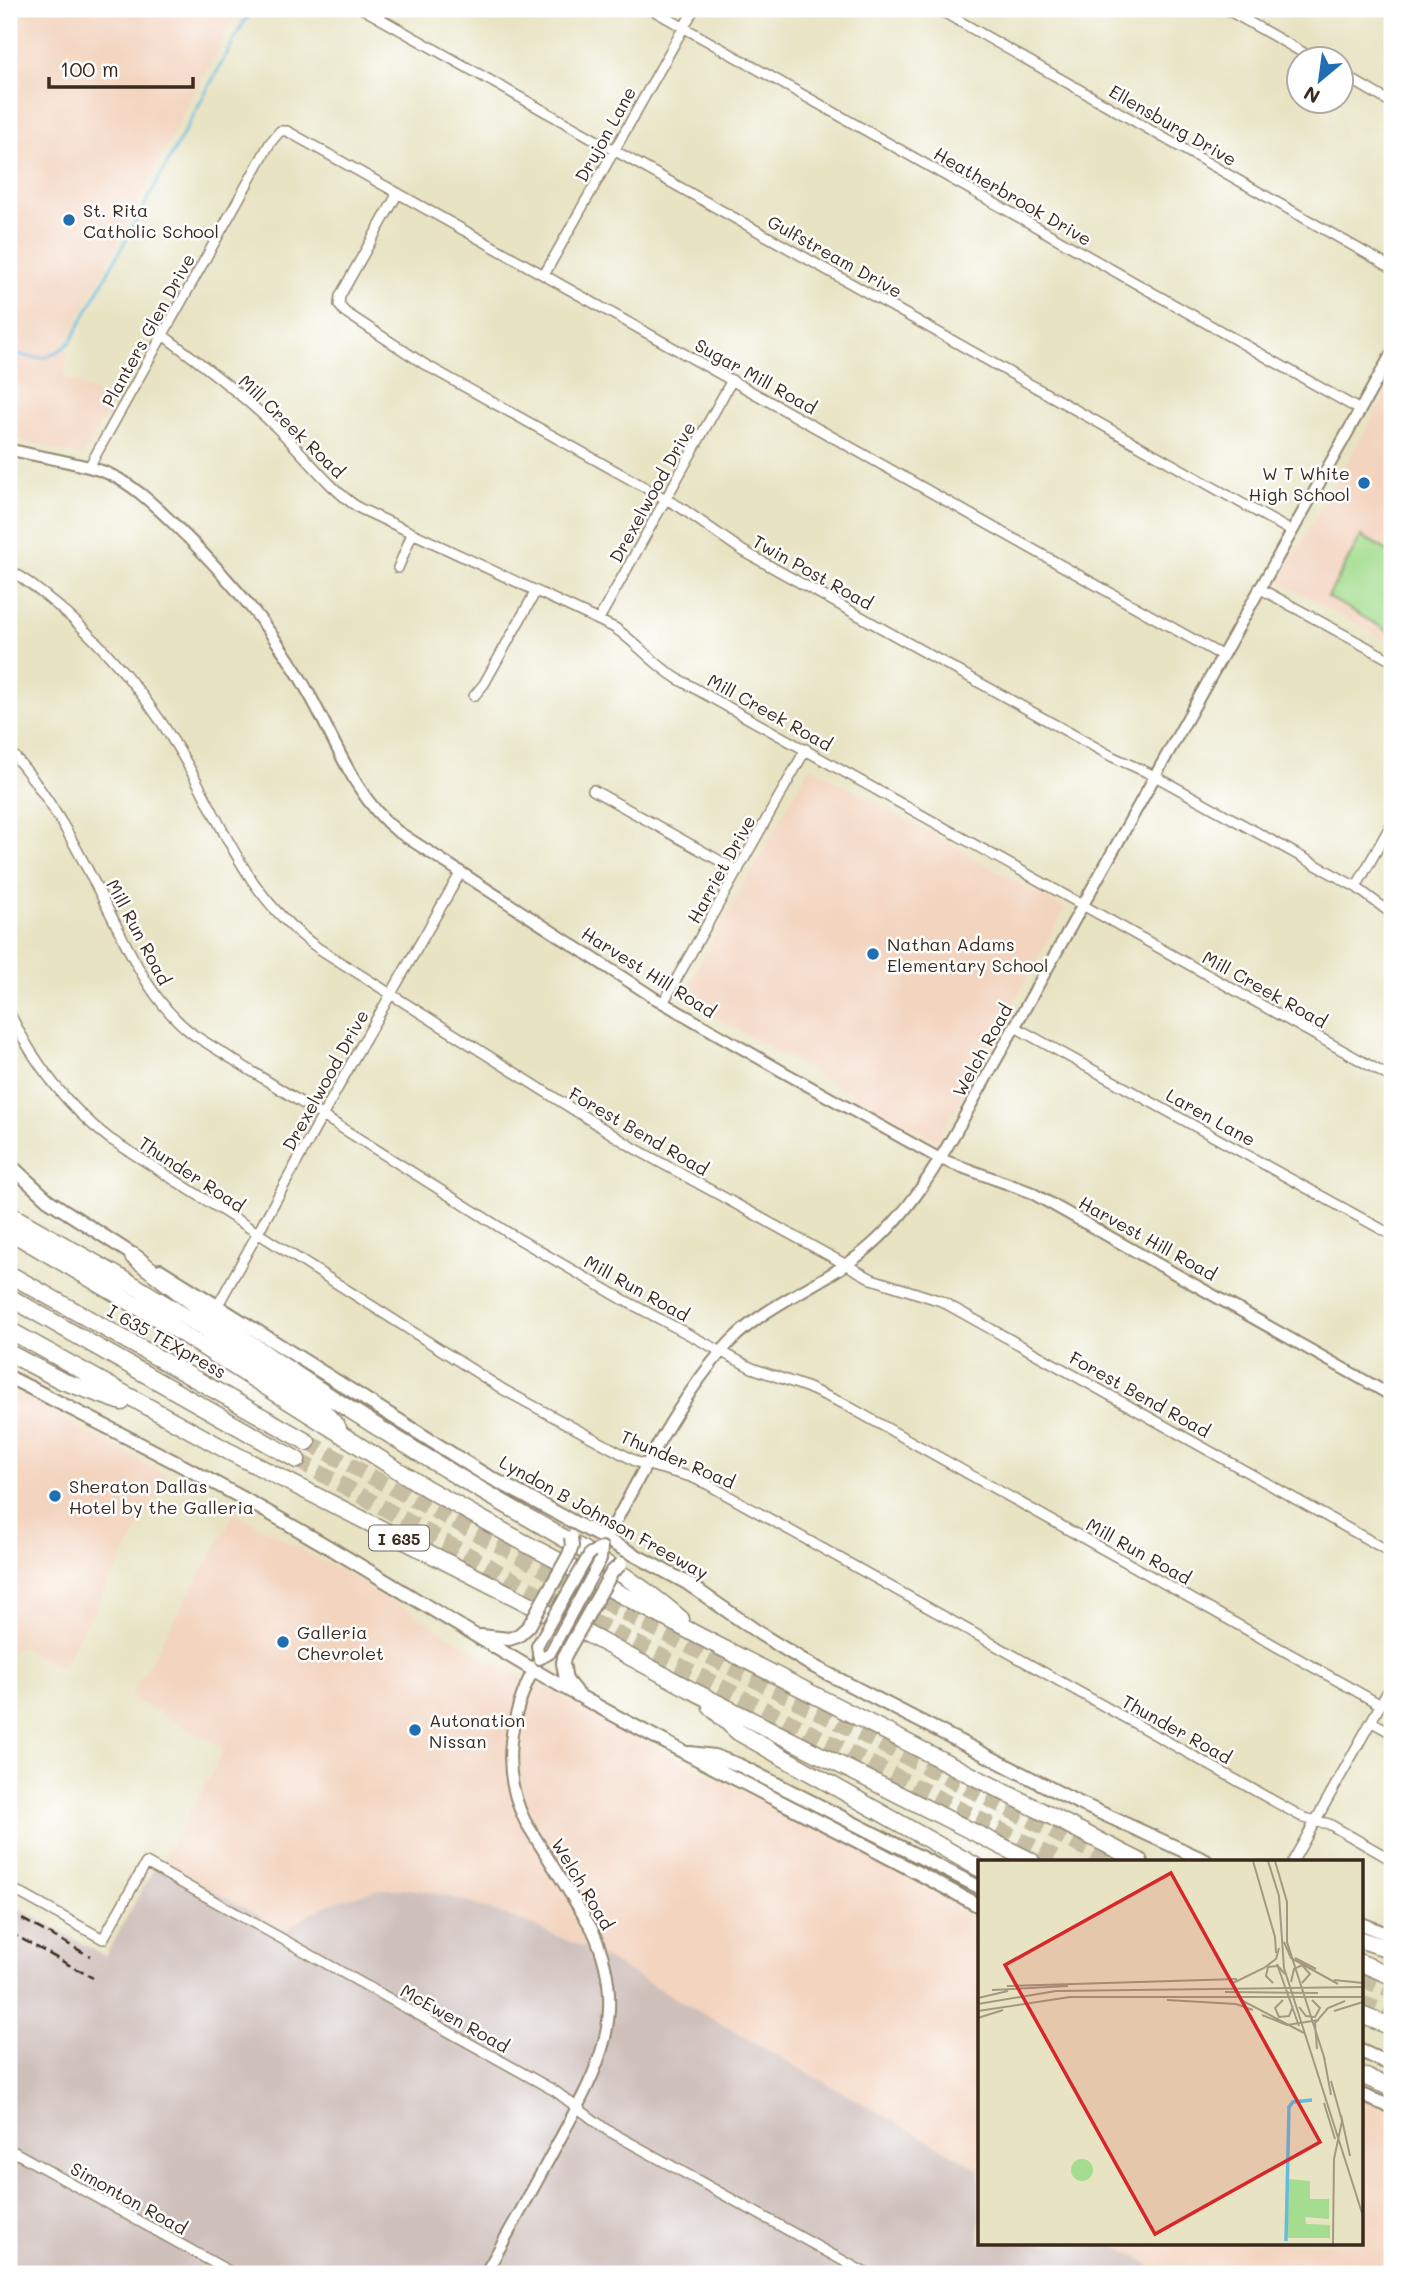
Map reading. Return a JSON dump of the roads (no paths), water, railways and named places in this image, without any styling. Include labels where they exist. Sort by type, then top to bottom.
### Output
[{"type":"highway","points":[[12,1219],[151,1314],[348,1440],[519,1540],[701,1637],[1137,1860]]},
{"type":"highway","points":[[133,1256],[184,1297],[382,1430],[558,1533],[650,1593],[701,1637]]},
{"type":"highway","name":"I 635 TEXpress","points":[[9,1273],[307,1442]]},
{"type":"highway","points":[[9,1297],[297,1460]]},
{"type":"highway","name":"I 635","points":[[9,1330],[165,1418],[578,1629],[697,1693],[1029,1860]]},
{"type":"highway","points":[[9,1353],[62,1381],[165,1418]]},
{"type":"highway","points":[[697,1693],[738,1732],[978,1867]]},
{"type":"highway","points":[[1362,1940],[1392,1950]]},
{"type":"highway","points":[[1362,1964],[1392,1976]]},
{"type":"highway","points":[[1362,2015],[1392,2027]]},
{"type":"highway","points":[[1362,2075],[1392,2088]]},
{"type":"main road","name":"Lyndon B Johnson Freeway","points":[[9,1164],[48,1200],[133,1256],[218,1305],[484,1474],[565,1518],[604,1543],[663,1569],[811,1665],[1075,1801],[1204,1860]]},
{"type":"main road","points":[[9,1377],[188,1469],[310,1536],[467,1631],[536,1664],[580,1697],[682,1752],[910,1867],[978,1905]]},
{"type":"main road","points":[[467,1631],[498,1639],[518,1636],[529,1626],[572,1546],[565,1518]]},
{"type":"main road","points":[[580,1697],[566,1680],[564,1657],[612,1572],[621,1564],[643,1562],[663,1569]]},
{"type":"main road","points":[[682,1752],[713,1756],[739,1765],[978,1887]]},
{"type":"main road","points":[[1362,1924],[1392,1936]]},
{"type":"main road","points":[[1362,2052],[1392,2065]]},
{"type":"main road","points":[[1362,2095],[1392,2107]]},
{"type":"street","name":"Gulfstream Drive","points":[[363,9],[1292,531]]},
{"type":"street","name":"Heatherbrook Drive","points":[[651,9],[1360,410]]},
{"type":"street","name":"Drujon Lane","points":[[544,275],[694,9]]},
{"type":"street","name":"Ellensburg Drive","points":[[938,9],[1392,268]]},
{"type":"street","points":[[1226,9],[1291,46]]},
{"type":"street","points":[[1356,82],[1392,103]]},
{"type":"street","name":"Sugar Mill Road","points":[[275,135],[280,131],[287,131],[1222,655]]},
{"type":"street","name":"Planters Glen Drive","points":[[89,467],[275,135]]},
{"type":"street","name":"Twin Post Road","points":[[398,193],[340,296],[339,306],[355,320],[424,364],[667,500],[743,551],[1113,757],[1155,775],[1356,887],[1392,914]]},
{"type":"street","name":"Mill Creek Road","points":[[164,336],[242,397],[286,437],[345,499],[412,534],[599,619],[630,639],[659,667],[1392,1079]]},
{"type":"street","name":"Welch Road","points":[[485,2274],[578,2107],[604,2047],[609,2022],[609,1981],[604,1958],[592,1929],[535,1839],[519,1809],[516,1796],[509,1749],[513,1721],[536,1664],[550,1653],[601,1559],[604,1543],[648,1465],[691,1392],[721,1353],[753,1321],[862,1253],[901,1216],[940,1159],[1392,353]]},
{"type":"street","name":"Drexelwood Drive","points":[[599,619],[732,380]]},
{"type":"street","name":"Harvest Hill Road","points":[[9,449],[89,467],[108,474],[152,503],[218,568],[253,610],[305,685],[369,805],[397,831],[663,1003],[940,1159],[1030,1192],[1392,1395]]},
{"type":"street","points":[[398,568],[412,534]]},
{"type":"street","name":"Forest Bend Road","points":[[9,569],[48,597],[111,657],[179,749],[242,869],[279,915],[318,948],[594,1125],[845,1264],[887,1284],[941,1301],[1392,1553]]},
{"type":"street","points":[[1259,589],[1392,661]]},
{"type":"street","points":[[474,696],[484,684],[536,591]]},
{"type":"street","name":"Harriet Drive","points":[[663,1003],[806,749]]},
{"type":"street","name":"Mill Run Road","points":[[9,750],[41,789],[65,828],[159,1003],[184,1028],[204,1042],[512,1234],[624,1300],[752,1368],[844,1404],[1381,1705]]},
{"type":"street","points":[[593,790],[738,871]]},
{"type":"street","points":[[1356,887],[1392,823]]},
{"type":"street","name":"Drexelwood Drive","points":[[218,1305],[461,872]]},
{"type":"street","name":"Thunder Road","points":[[9,1012],[45,1076],[86,1121],[110,1139],[504,1390],[637,1462],[691,1477],[709,1485],[1304,1818],[1329,1824],[1392,1860]]},
{"type":"street","name":"Laren Lane","points":[[1015,1027],[1392,1235]]},
{"type":"street","points":[[1294,1860],[1392,1684]]},
{"type":"street","points":[[1372,1722],[1392,1733]]},
{"type":"street","name":"McEwen Road","points":[[9,1887],[103,1939],[146,1863],[555,2091],[607,2130],[867,2274]]},
{"type":"street","name":"Simonton Road","points":[[9,2149],[234,2274]]},
{"type":"waterway","points":[[9,351],[27,357],[42,358],[56,353],[71,341],[245,20],[257,9]]},
{"type":"tunnel","points":[[307,1442],[638,1620],[1108,1860]]},
{"type":"tunnel","points":[[297,1460],[528,1588],[1059,1860]]},
{"type":"tunnel","points":[[1362,1979],[1392,1990]]},
{"type":"tunnel","points":[[1362,2003],[1392,2015]]},
{"type":"railway","points":[[9,1912],[90,1956]]},
{"type":"railway","points":[[9,1932],[93,1978]]},
{"type":"place","name":"St. Rita Catholic School","points":[[69,220]]},
{"type":"place","name":"W T White High School","points":[[1364,483]]},
{"type":"place","name":"Nathan Adams Elementary School","points":[[873,954]]},
{"type":"place","name":"Sheraton Dallas Hotel by the Galleria","points":[[55,1496]]},
{"type":"place","name":"Galleria Chevrolet","points":[[283,1642]]},
{"type":"place","name":"Autonation Nissan","points":[[415,1730]]}]
